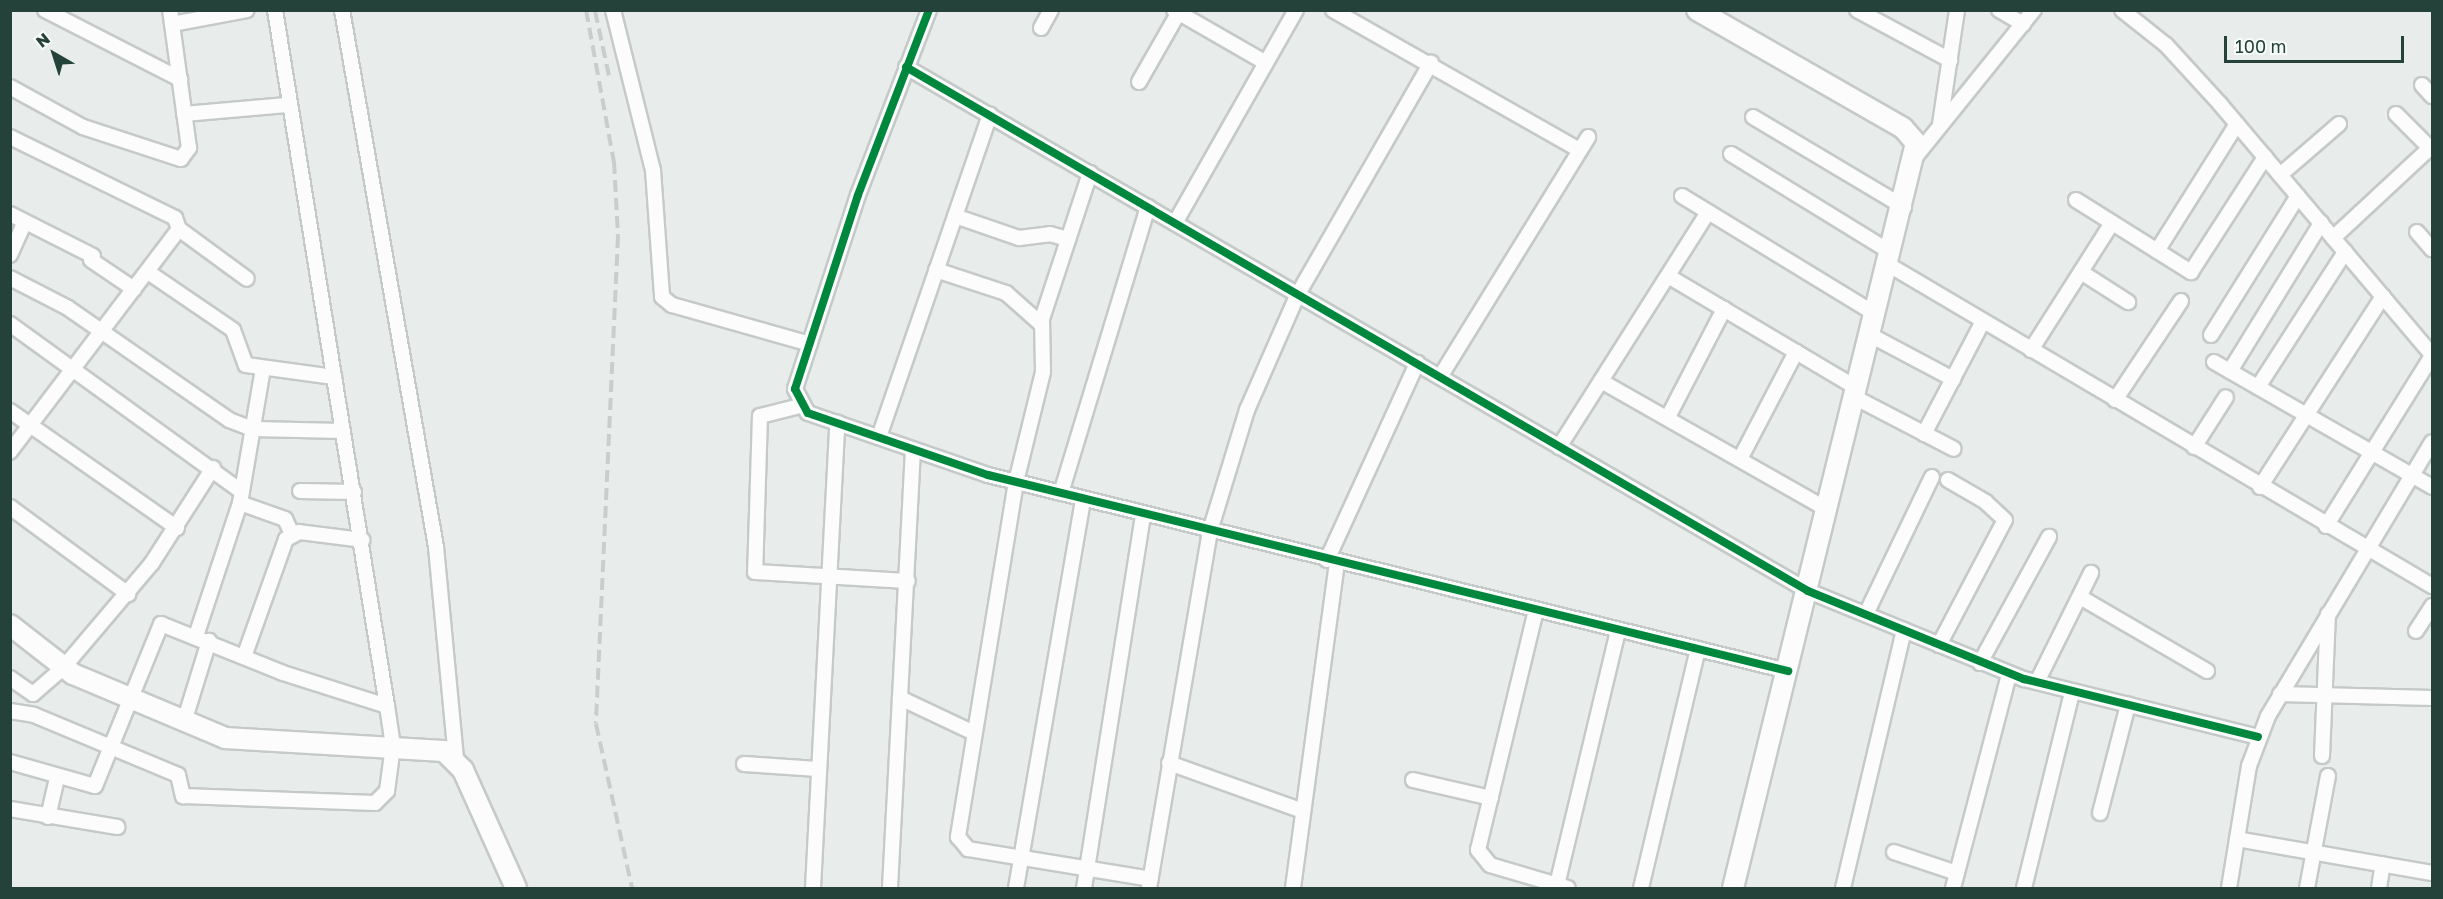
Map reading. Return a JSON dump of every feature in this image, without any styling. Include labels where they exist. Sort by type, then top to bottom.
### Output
[{"type":"main road","points":[[1697,10],[1717,16],[1903,128],[1916,143],[1916,156],[1904,207],[1733,888]]},
{"type":"main road","points":[[10,625],[63,668],[130,699],[225,738],[438,749],[456,759],[516,888]]},
{"type":"street","points":[[45,10],[180,79]]},
{"type":"street","points":[[10,87],[83,128],[174,159],[189,148],[171,17],[247,10]]},
{"type":"street","points":[[10,711],[112,746],[178,775],[183,796],[375,803],[387,791],[393,746],[363,540],[287,105],[275,10]]},
{"type":"street","points":[[342,10],[436,547],[456,759]]},
{"type":"street","points":[[613,10],[653,170],[662,297],[672,305],[810,344]]},
{"type":"street","points":[[800,406],[795,389],[906,67],[929,10]]},
{"type":"street","points":[[1041,28],[1051,10]]},
{"type":"street","points":[[1175,223],[1296,10]]},
{"type":"street","points":[[1333,10],[1431,63],[1579,150]]},
{"type":"street","points":[[1857,10],[1950,60]]},
{"type":"street","points":[[1940,126],[1958,10]]},
{"type":"street","points":[[1999,10],[2023,24]]},
{"type":"street","points":[[1916,156],[2034,10]]},
{"type":"street","points":[[2122,10],[2166,45],[2237,124],[2433,356],[2326,526]]},
{"type":"street","points":[[1139,82],[1177,11],[1266,63]]},
{"type":"street","points":[[1090,173],[1041,324],[1043,372],[1016,482],[974,733],[959,844],[1087,866],[1150,884],[1210,531],[1247,410],[1298,294],[1431,63]]},
{"type":"street","points":[[906,67],[1808,591],[2009,674],[2072,692],[2258,737]]},
{"type":"street","points":[[2422,85],[2433,96]]},
{"type":"street","points":[[184,114],[287,105]]},
{"type":"street","points":[[2333,238],[2431,147],[2396,114]]},
{"type":"street","points":[[879,437],[990,115]]},
{"type":"street","points":[[1753,117],[1904,207]]},
{"type":"street","points":[[2157,251],[2237,124]]},
{"type":"street","points":[[2280,175],[2339,124]]},
{"type":"street","points":[[10,137],[175,218],[179,229],[247,279]]},
{"type":"street","points":[[1440,377],[1588,137]]},
{"type":"street","points":[[1731,154],[1983,321],[2366,550],[2433,586]]},
{"type":"street","points":[[2076,200],[2193,271],[2265,157]]},
{"type":"street","points":[[1683,196],[1877,315]]},
{"type":"street","points":[[2211,335],[2298,196]]},
{"type":"street","points":[[1061,493],[1148,207]]},
{"type":"street","points":[[1560,447],[1708,212]]},
{"type":"street","points":[[10,214],[92,258],[134,289]]},
{"type":"street","points":[[955,216],[1019,238],[1050,234],[1068,239]]},
{"type":"street","points":[[10,255],[25,222]]},
{"type":"street","points":[[2031,350],[2112,223]]},
{"type":"street","points":[[2230,371],[2321,223]]},
{"type":"street","points":[[10,452],[179,229]]},
{"type":"street","points":[[2416,232],[2433,249]]},
{"type":"street","points":[[2258,387],[2345,252]]},
{"type":"street","points":[[936,270],[1005,293],[1041,324]]},
{"type":"street","points":[[148,272],[233,330],[243,361],[263,369],[334,377]]},
{"type":"street","points":[[2081,272],[2128,302]]},
{"type":"street","points":[[1668,276],[1796,352],[1857,394],[1954,449]]},
{"type":"street","points":[[10,278],[101,331],[230,420],[253,429],[343,431]]},
{"type":"street","points":[[2260,487],[2383,296]]},
{"type":"street","points":[[2115,400],[2181,301]]},
{"type":"street","points":[[1668,417],[1724,309]]},
{"type":"street","points":[[1924,434],[1983,321]]},
{"type":"street","points":[[10,324],[213,468],[241,497],[285,519],[292,534]]},
{"type":"street","points":[[1872,336],[1953,379]]},
{"type":"street","points":[[1740,459],[1796,352]]},
{"type":"street","points":[[2214,362],[2433,487]]},
{"type":"street","points":[[1293,888],[1300,810],[1332,561],[1417,363]]},
{"type":"street","points":[[196,636],[241,497],[263,369]]},
{"type":"street","points":[[1601,381],[1668,417],[1828,510]]},
{"type":"street","points":[[2194,447],[2226,397]]},
{"type":"street","points":[[908,581],[760,574],[753,568],[760,416],[800,406],[837,423],[913,450],[1016,482],[1788,671]]},
{"type":"street","points":[[10,411],[177,528]]},
{"type":"street","points":[[813,888],[837,423]]},
{"type":"street","points":[[2229,888],[2258,737],[2280,694],[2328,613],[2433,442]]},
{"type":"street","points":[[890,888],[908,581],[913,450]]},
{"type":"street","points":[[10,678],[33,694],[63,668],[128,594],[177,528],[213,468]]},
{"type":"street","points":[[1866,614],[1932,477]]},
{"type":"street","points":[[1939,645],[2005,520],[1986,502],[1948,480]]},
{"type":"street","points":[[300,491],[354,492]]},
{"type":"street","points":[[1016,888],[1083,499]]},
{"type":"street","points":[[10,507],[128,594]]},
{"type":"street","points":[[1084,888],[1143,514]]},
{"type":"street","points":[[292,534],[363,540]]},
{"type":"street","points":[[244,657],[284,543],[292,534]]},
{"type":"street","points":[[1980,663],[2049,537]]},
{"type":"street","points":[[2037,682],[2091,573]]},
{"type":"street","points":[[2080,597],[2207,670]]},
{"type":"street","points":[[2416,631],[2433,606]]},
{"type":"street","points":[[1536,610],[1478,850],[1484,862],[1563,887],[1618,630]]},
{"type":"street","points":[[2322,756],[2328,613]]},
{"type":"street","points":[[10,762],[57,778],[95,786],[160,625],[196,636],[244,657],[387,706]]},
{"type":"street","points":[[1843,888],[1904,630]]},
{"type":"street","points":[[184,722],[209,641]]},
{"type":"street","points":[[1641,888],[1698,650]]},
{"type":"street","points":[[1953,888],[2009,674]]},
{"type":"street","points":[[2024,888],[2072,692]]},
{"type":"street","points":[[2280,694],[2433,698]]},
{"type":"street","points":[[900,698],[974,733]]},
{"type":"street","points":[[2100,813],[2128,705]]},
{"type":"street","points":[[744,764],[818,769]]},
{"type":"street","points":[[1169,764],[1300,810]]},
{"type":"street","points":[[2307,888],[2328,776]]},
{"type":"street","points":[[48,817],[57,778]]},
{"type":"street","points":[[1413,780],[1491,798]]},
{"type":"street","points":[[10,809],[118,827]]},
{"type":"street","points":[[2237,839],[2433,873]]},
{"type":"street","points":[[1894,852],[1957,873]]},
{"type":"street","points":[[2379,888],[2383,864]]},
{"type":"railway","points":[[586,10],[614,162],[618,236],[596,724],[632,888]]},
{"type":"railway","points":[[595,11],[609,76]]},
{"type":"cycle path","points":[[929,10],[858,195],[795,389],[808,413],[988,475],[1788,671]]},
{"type":"cycle path","points":[[906,67],[1808,591],[2024,679],[2258,737]]}]
